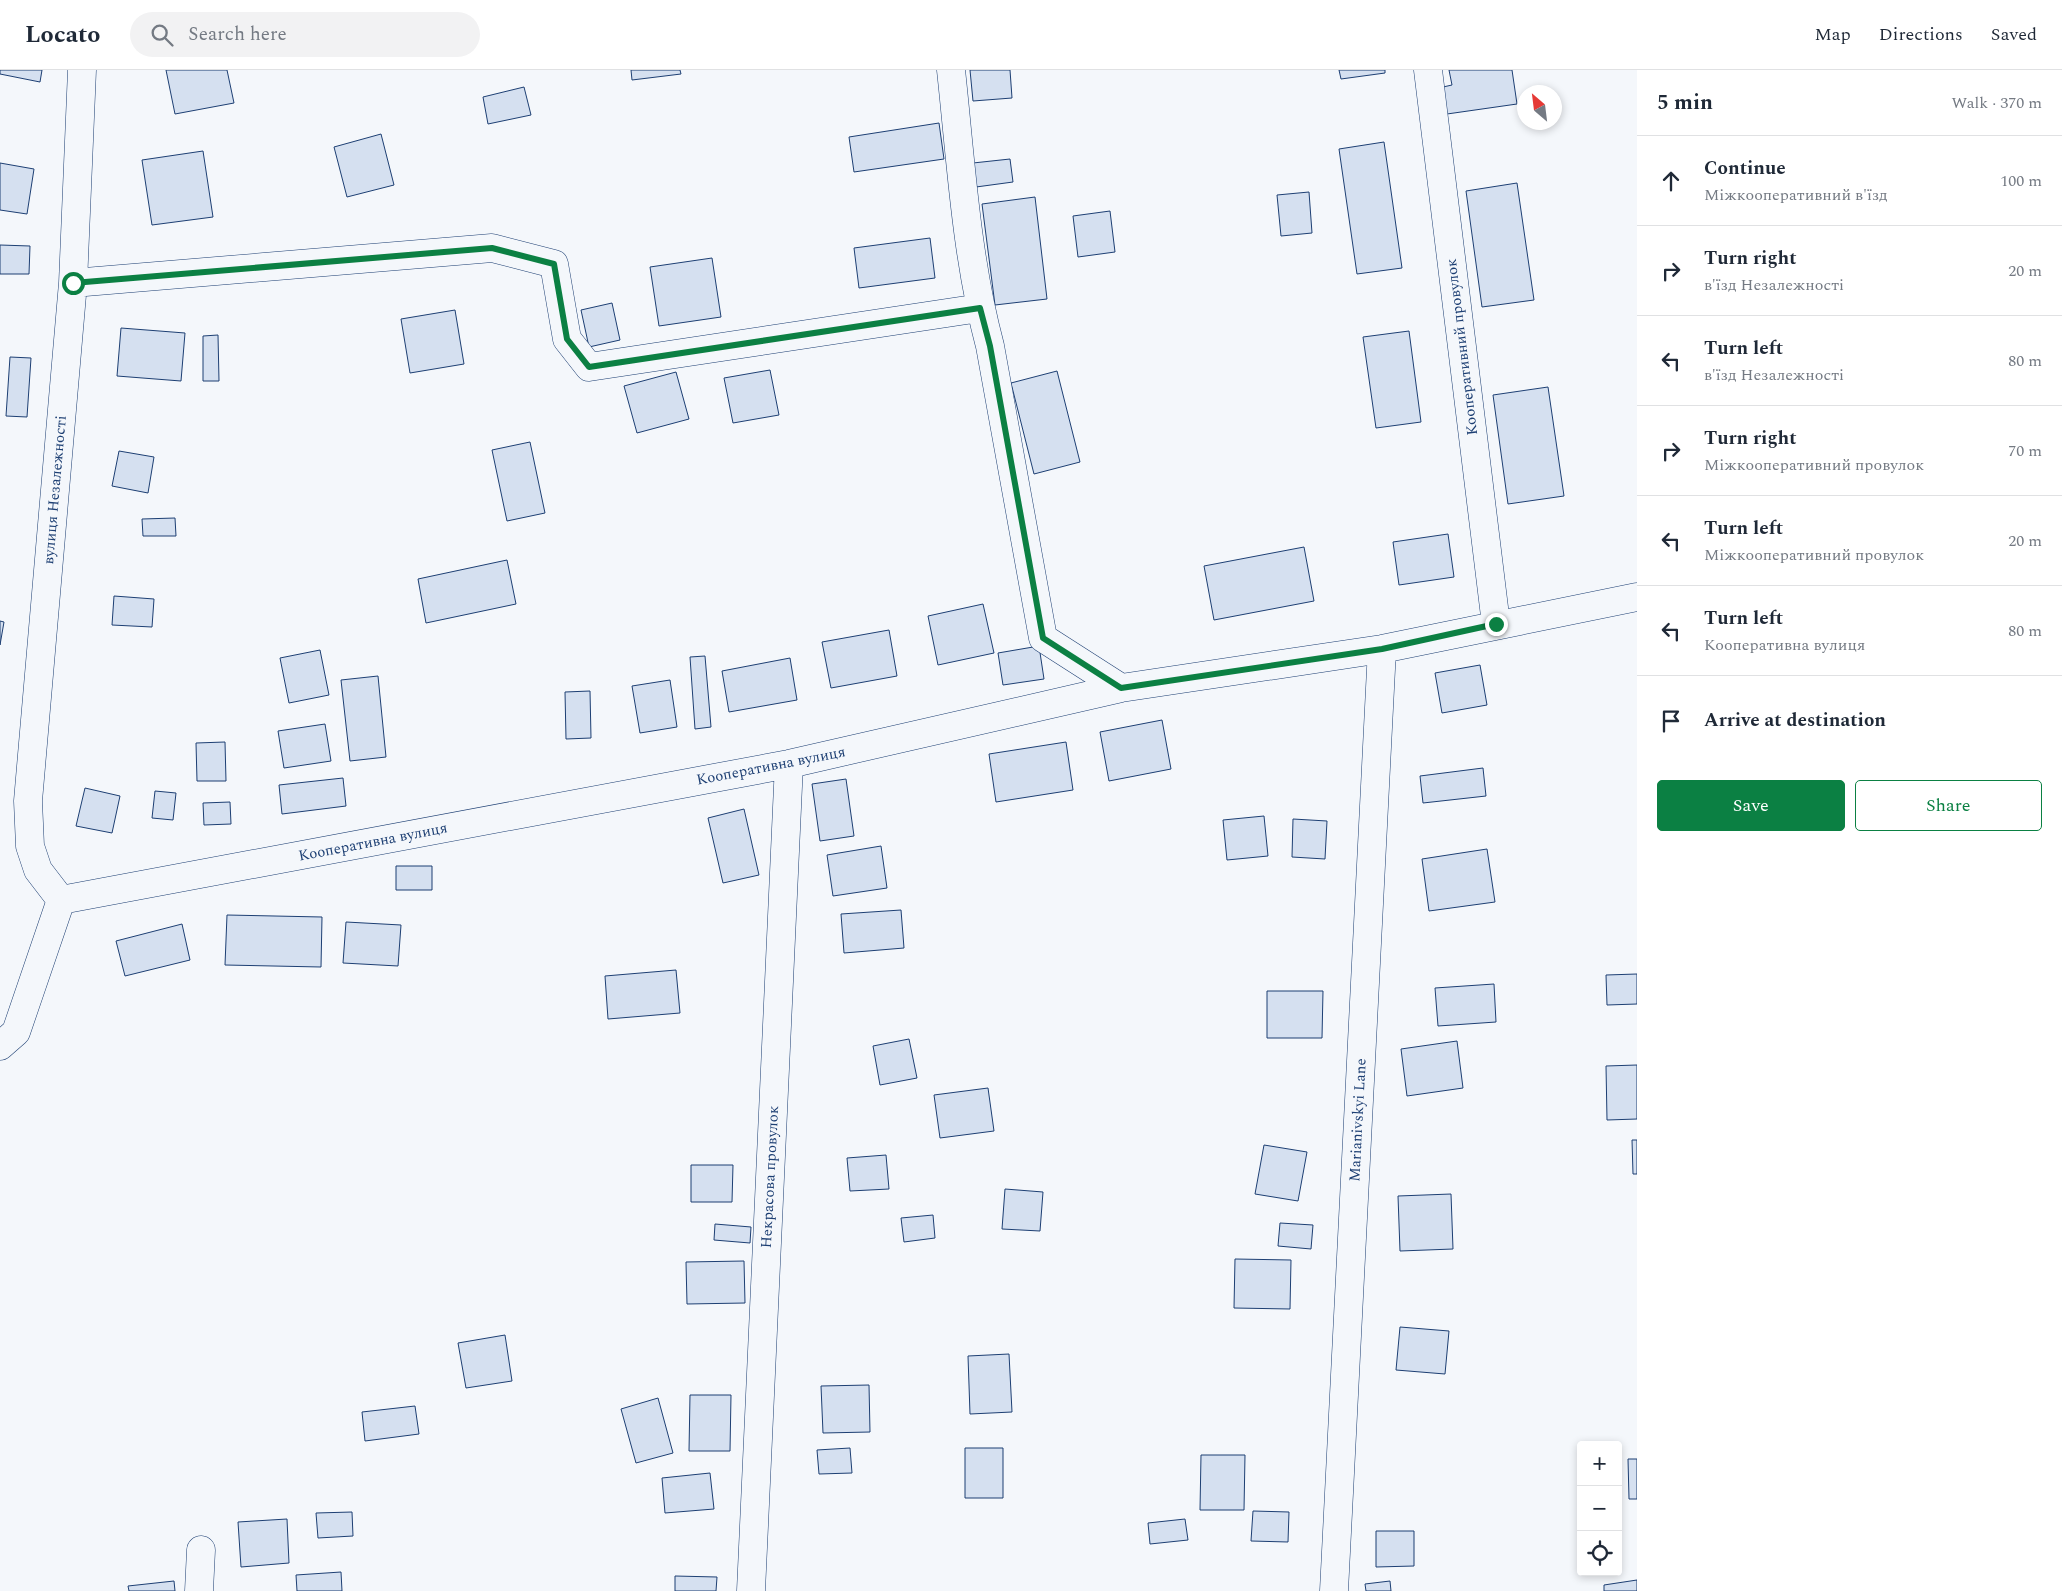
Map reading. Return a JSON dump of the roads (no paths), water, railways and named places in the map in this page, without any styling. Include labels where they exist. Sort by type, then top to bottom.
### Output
[{"type":"street","name":"вулиця Незалежності","points":[[60,900],[38,870],[30,846],[28,801],[73,283],[82,70]]},
{"type":"street","points":[[951,70],[971,256],[980,308],[990,346],[1043,638],[1121,688]]},
{"type":"street","name":"Кооперативний провулок","points":[[1428,70],[1496,624]]},
{"type":"street","points":[[73,283],[492,248],[554,264],[567,339],[589,367],[980,308]]},
{"type":"street","name":"Кооперативна вулиця","points":[[60,900],[789,764],[1121,688],[1382,649],[1637,596]]},
{"type":"street","name":"Marianivskyi Lane","points":[[1334,1591],[1382,649]]},
{"type":"street","name":"Некрасова провулок","points":[[751,1591],[789,764]]},
{"type":"street","points":[[0,1046],[16,1032],[60,900]]},
{"type":"street","points":[[199,1591],[201,1550]]}]
